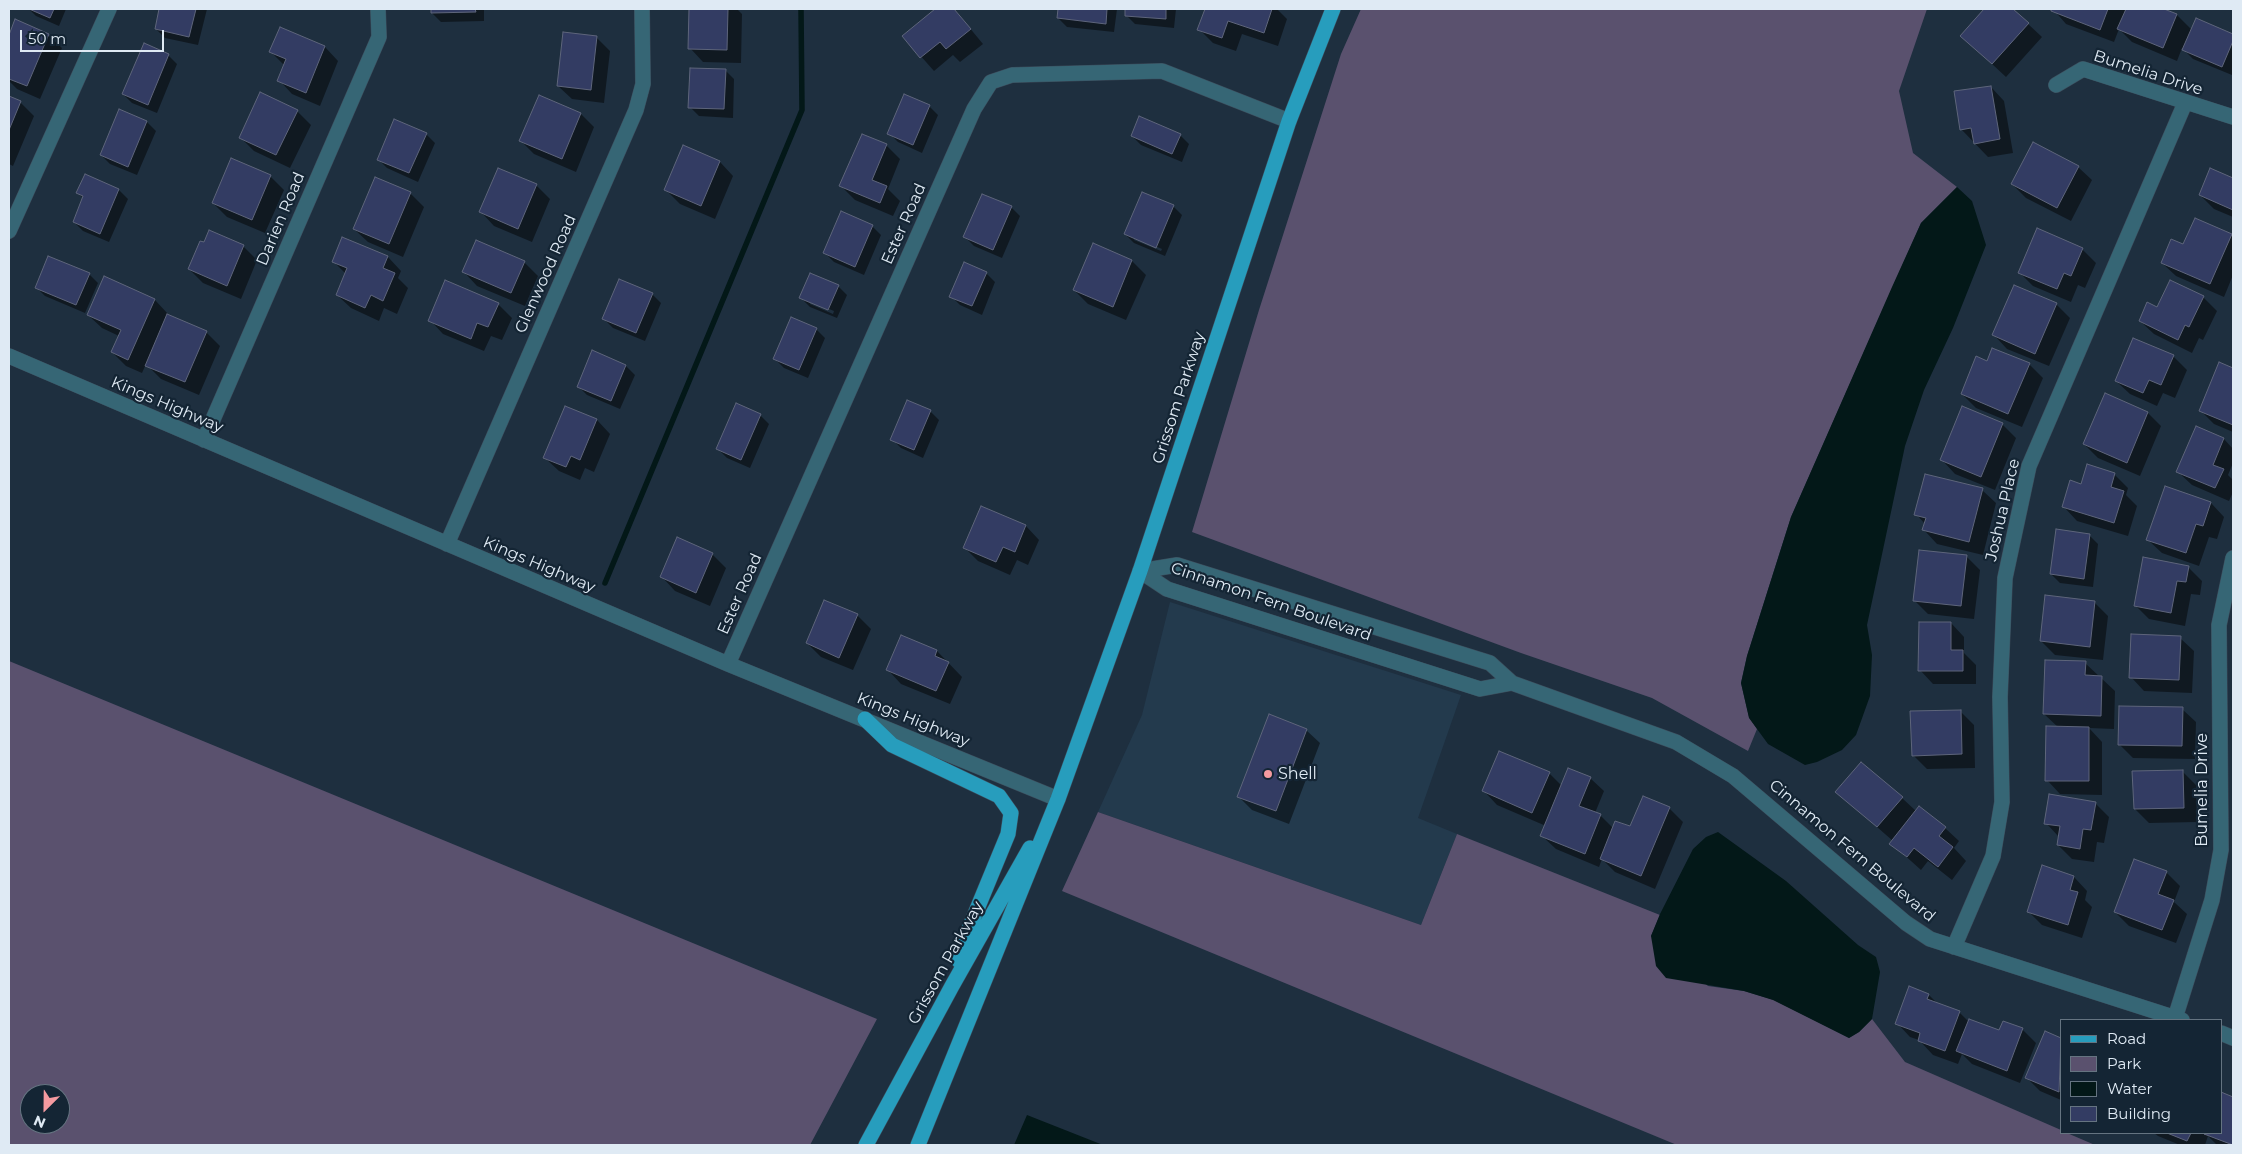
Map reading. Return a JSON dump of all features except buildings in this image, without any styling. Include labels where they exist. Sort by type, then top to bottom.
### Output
[{"type":"main road","name":"Grissom Parkway","points":[[918,1145],[1058,799],[1140,571],[1289,121],[1334,9]]},
{"type":"main road","points":[[865,719],[892,745],[999,796],[1011,813],[1008,834],[968,931],[952,986]]},
{"type":"main road","name":"Grissom Parkway","points":[[866,1145],[952,986],[1058,799]]},
{"type":"street","points":[[9,231],[109,9]]},
{"type":"street","name":"Darien Road","points":[[204,440],[379,37],[378,9]]},
{"type":"street","name":"Glenwood Road","points":[[447,544],[636,110],[642,84],[642,9]]},
{"type":"street","name":"Bumelia Drive","points":[[2056,85],[2083,69],[2233,117]]},
{"type":"street","name":"Ester Road","points":[[728,664],[974,109],[991,82],[1012,75],[1162,71],[1289,121]]},
{"type":"street","name":"Joshua Place","points":[[1954,947],[1994,856],[2002,802],[2000,697],[2006,578],[2029,466],[2185,103]]},
{"type":"street","name":"Kings Highway","points":[[9,356],[728,664],[1058,799]]},
{"type":"street","name":"Bumelia Drive","points":[[2179,1019],[2212,900],[2221,850],[2219,625],[2233,558]]},
{"type":"street","name":"Cinnamon Fern Boulevard","points":[[1140,571],[1177,565],[1490,663],[1512,683],[1676,742],[1733,776],[1906,923],[1930,938],[2179,1019]]},
{"type":"street","name":"Cinnamon Fern Boulevard","points":[[1140,571],[1167,589],[1480,690],[1512,683]]},
{"type":"shaded area","points":[[1170,602],[1461,695],[1418,818],[1457,834],[1421,925],[1098,812],[1142,715]]},
{"type":"green space","points":[[1361,9],[1927,9],[1899,91],[1913,153],[1957,187],[1921,223],[1791,517],[1747,656],[1741,683],[1749,717],[1757,729],[1748,751],[1652,698],[1521,653],[1192,532],[1259,310],[1341,54]]},
{"type":"green space","points":[[9,661],[877,1019],[810,1145],[9,1145]]},
{"type":"green space","points":[[1098,812],[1421,925],[1457,834],[1660,915],[1651,936],[1708,986],[1744,991],[1774,1000],[1849,1038],[1859,1032],[1872,1019],[1905,1062],[2060,1130],[2060,1134],[2069,1134],[2095,1145],[1677,1145],[1062,891]]},
{"type":"water","points":[[1957,187],[1972,201],[1986,245],[1953,328],[1924,390],[1905,446],[1867,625],[1872,655],[1870,696],[1856,735],[1842,750],[1817,762],[1805,765],[1768,744],[1749,718],[1741,683],[1747,656],[1791,517],[1892,287],[1921,223]]},
{"type":"water","points":[[1718,832],[1786,881],[1858,945],[1876,957],[1880,972],[1872,1019],[1859,1032],[1849,1038],[1773,1000],[1744,991],[1666,978],[1656,966],[1651,936],[1660,914],[1693,849],[1706,837]]},
{"type":"water","points":[[1027,1115],[1103,1145],[1014,1145]]},
{"type":"waterway","points":[[605,583],[802,110],[801,9]]},
{"type":"place","name":"Shell","points":[[1268,774]]}]
